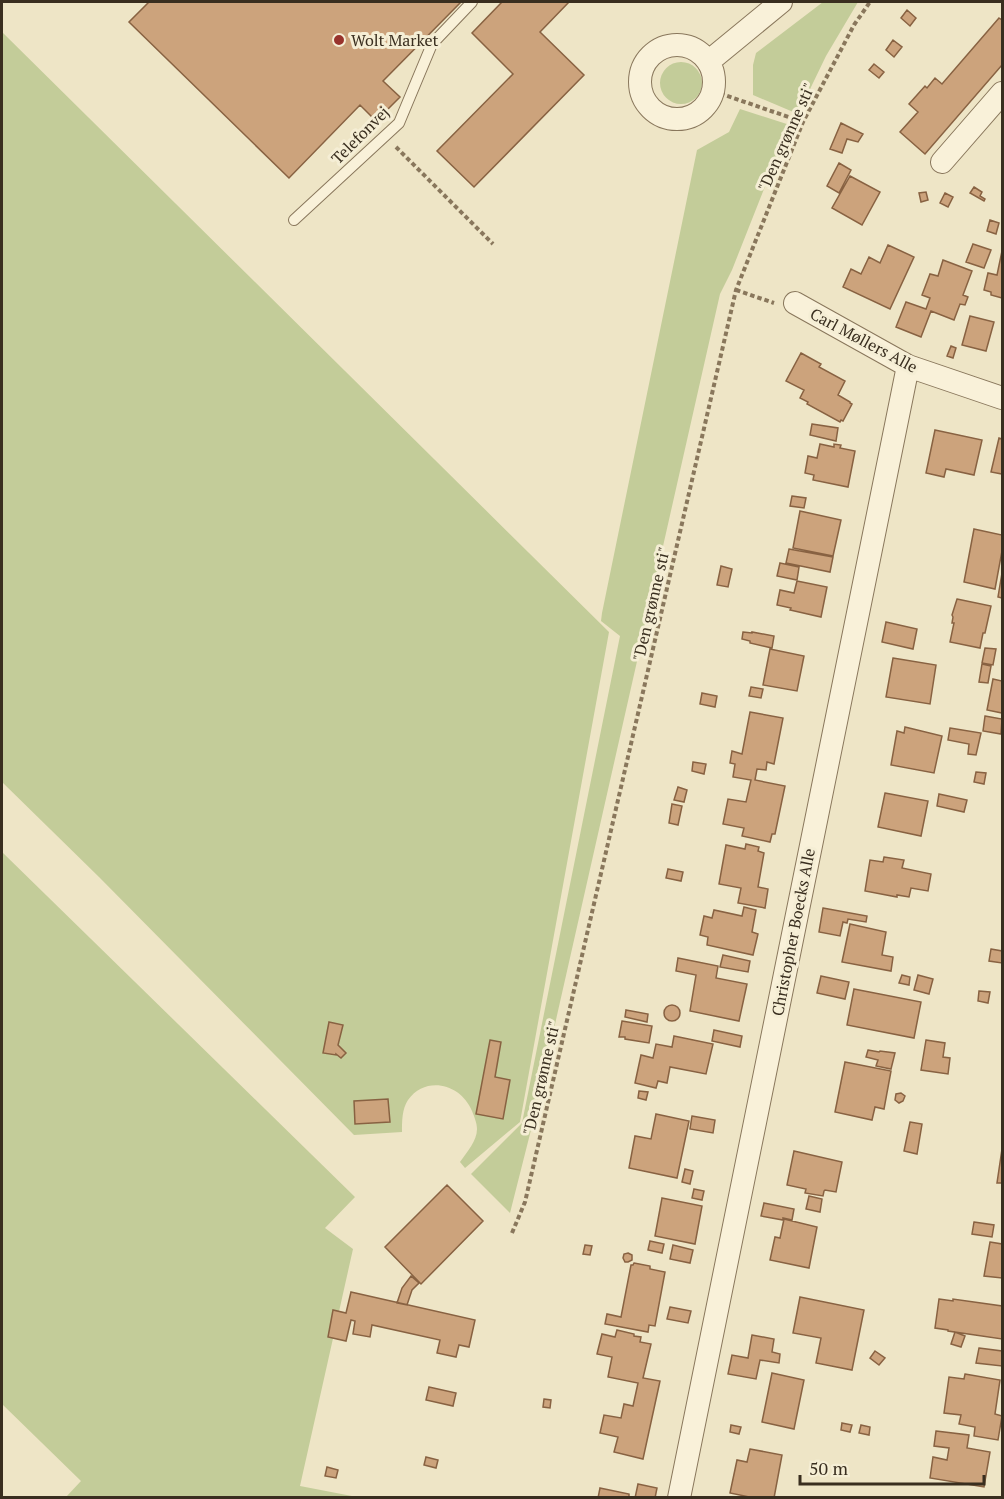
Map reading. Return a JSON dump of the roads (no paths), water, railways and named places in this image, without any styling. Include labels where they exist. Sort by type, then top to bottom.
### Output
[{"type":"street","points":[[708,62],[781,2]]},
{"type":"street","points":[[666,46],[689,47],[700,53],[708,62],[714,81],[713,91],[702,110],[692,116],[681,119],[657,114],[641,94],[639,83],[646,60],[666,46]]},
{"type":"street","points":[[942,162],[1002,93]]},
{"type":"street","name":"Carl Møllers Alle","points":[[795,303],[908,366],[1002,398]]},
{"type":"street","name":"Christopher Boecks Alle","points":[[679,1497],[908,366]]},
{"type":"lane","name":"Telefonvej","points":[[294,220],[399,123],[432,44],[472,2]]},
{"type":"place","name":"Wolt Market","points":[[339,40]]}]
